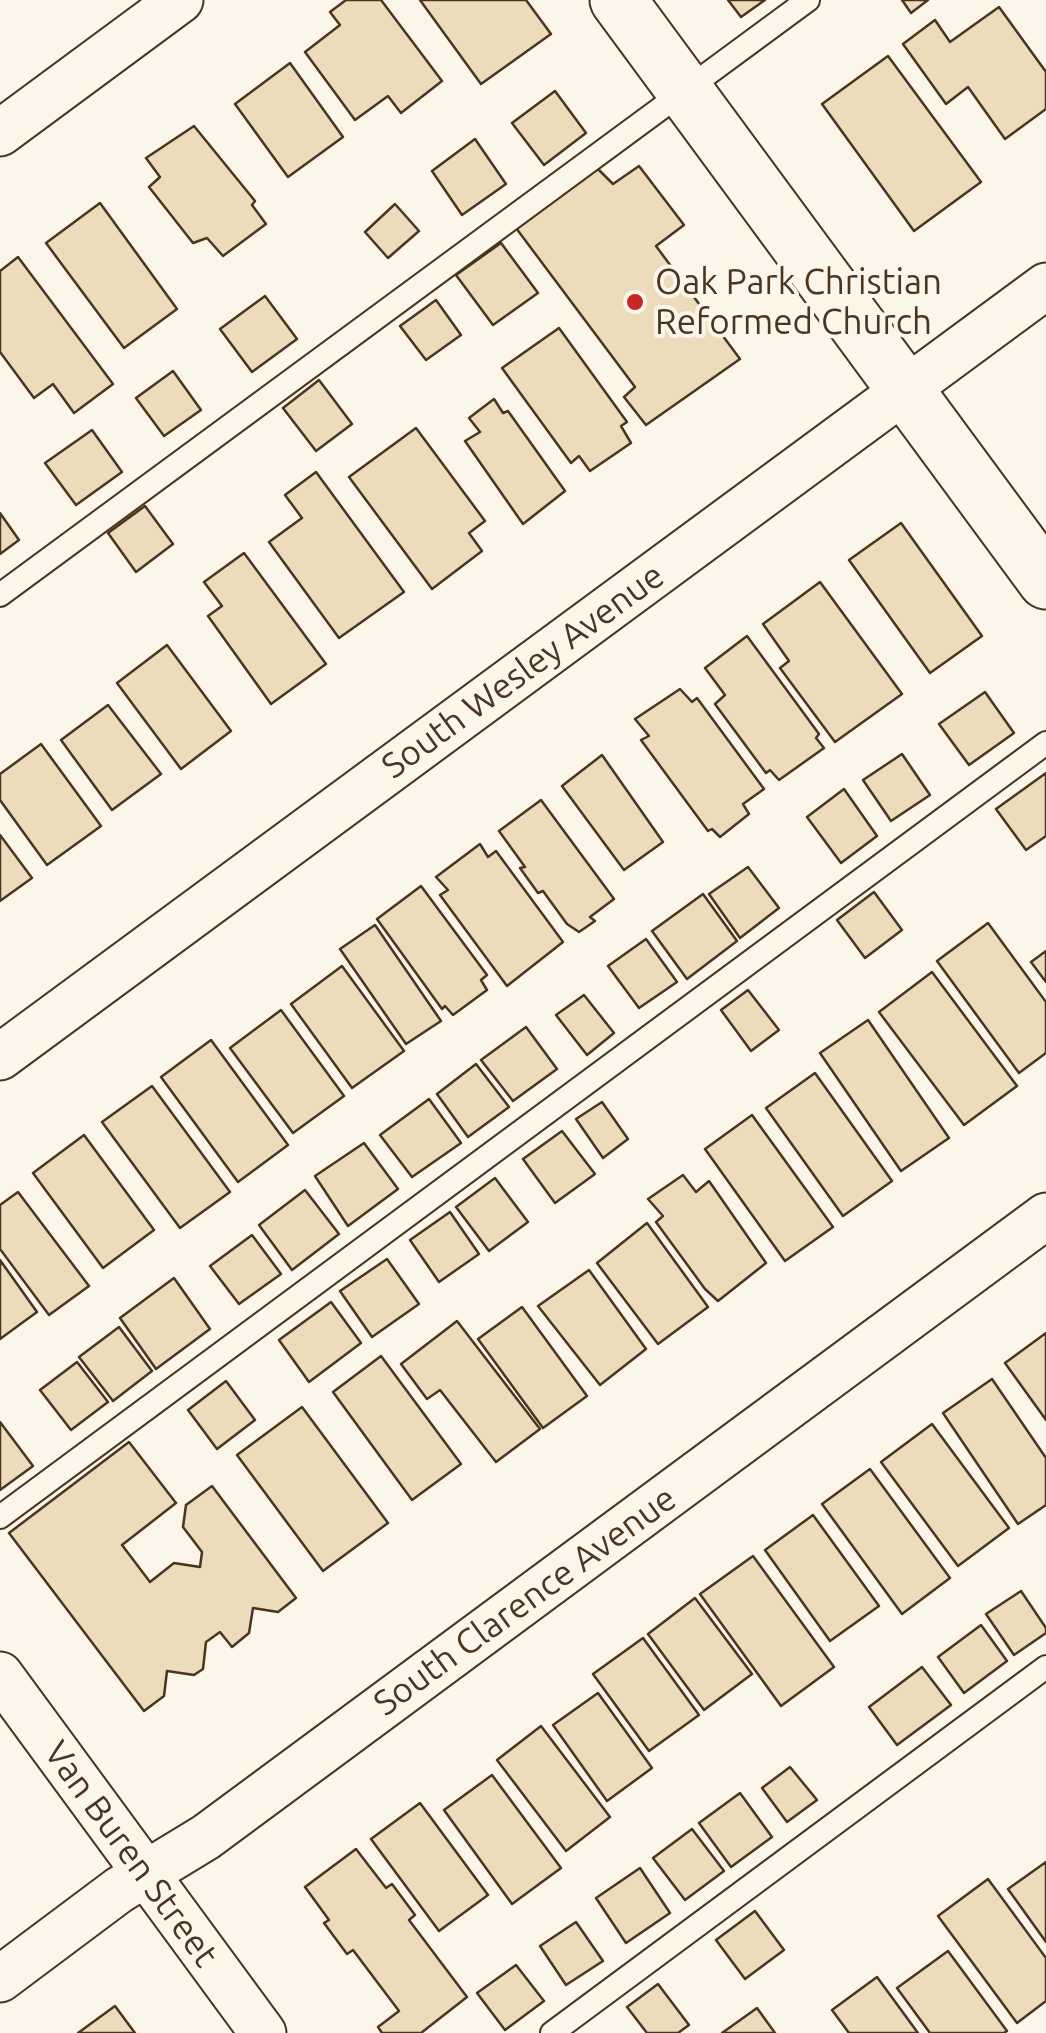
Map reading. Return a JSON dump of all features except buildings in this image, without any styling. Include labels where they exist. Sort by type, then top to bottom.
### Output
[{"type":"street","points":[[0,133],[180,0]]},
{"type":"street","points":[[618,0],[1046,581]]},
{"type":"street","name":"South Wesley Avenue","points":[[0,1057],[1046,286]]},
{"type":"street","name":"South Clarence Avenue","points":[[0,1979],[119,1890],[206,1837],[1046,1216]]},
{"type":"street","name":"Van Buren Street","points":[[0,1675],[263,2033]]},
{"type":"lane","points":[[0,595],[808,0]]},
{"type":"lane","points":[[0,1517],[1046,743]]},
{"type":"lane","points":[[552,2033],[1046,1667]]},
{"type":"place","name":"Oak Park Christian Reformed Church","points":[[635,302]]}]
